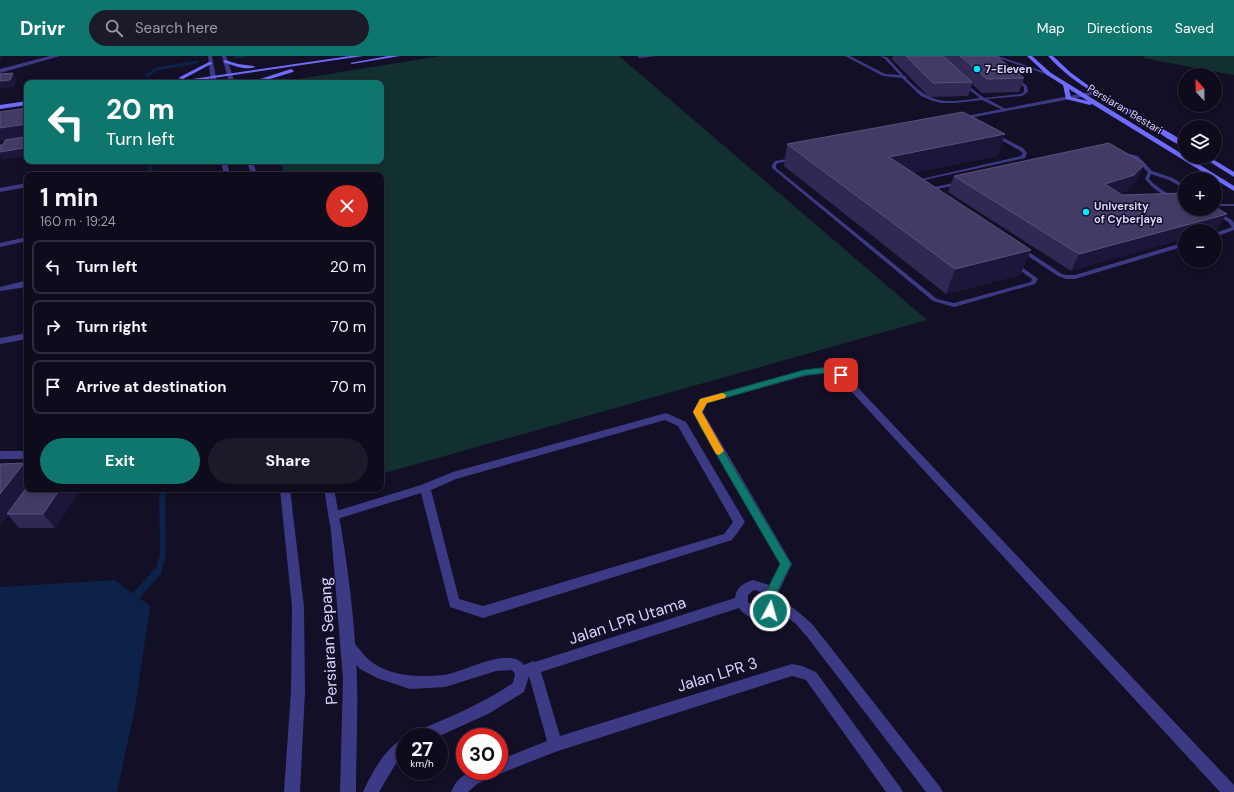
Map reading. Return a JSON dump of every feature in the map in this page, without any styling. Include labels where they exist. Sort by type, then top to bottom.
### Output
[{"type":"main road","points":[[231,79],[272,68],[360,56]]},
{"type":"main road","points":[[231,79],[398,56]]},
{"type":"main road","name":"Persiaran Bestari","points":[[1029,56],[1049,74],[1234,189]]},
{"type":"main road","name":"Persiaran Bestari","points":[[1050,56],[1076,79],[1095,93],[1121,106]]},
{"type":"main road","points":[[225,59],[244,67],[272,68]]},
{"type":"main road","points":[[175,80],[211,63]]},
{"type":"main road","points":[[261,80],[292,71]]},
{"type":"main road","name":"Persiaran Bestari","points":[[1076,79],[1178,141]]},
{"type":"main road","points":[[1066,85],[1068,98],[1100,106]]},
{"type":"main road","points":[[0,107],[24,103]]},
{"type":"main road","points":[[0,113],[24,109]]},
{"type":"main road","points":[[1216,164],[1234,175]]},
{"type":"street","points":[[0,71],[37,60],[58,56]]},
{"type":"street","points":[[210,56],[212,80]]},
{"type":"street","points":[[225,59],[231,79]]},
{"type":"street","points":[[964,117],[1095,93]]},
{"type":"street","points":[[0,190],[24,186]]},
{"type":"street","points":[[0,245],[24,240]]},
{"type":"street","points":[[0,289],[24,285]]},
{"type":"street","points":[[0,341],[24,337]]},
{"type":"street","points":[[935,792],[814,634],[802,621],[773,597],[763,586],[758,585],[748,587],[742,593],[742,602],[748,611],[760,614],[770,611],[774,607],[773,597],[786,564],[698,412],[703,401],[804,373],[829,370],[841,375],[1230,792]]},
{"type":"street","points":[[334,516],[425,488],[453,476],[666,416],[682,424],[739,522],[728,537],[483,612],[454,604],[425,488]]},
{"type":"street","points":[[0,455],[24,455]]},
{"type":"street","name":"Persiaran Sepang","points":[[285,492],[298,607],[298,691],[292,792]]},
{"type":"street","name":"Persiaran Sepang","points":[[330,492],[343,589],[350,678],[348,792]]},
{"type":"street","name":"Jalan LPR Utama","points":[[528,669],[742,602]]},
{"type":"street","points":[[347,645],[365,664],[382,674],[410,683],[445,681],[496,665],[515,664],[528,669],[555,745]]},
{"type":"street","points":[[443,728],[456,723],[507,696],[519,687],[528,669]]},
{"type":"street","name":"Jalan LPR 3","points":[[508,763],[555,745],[792,670],[811,676],[895,792]]},
{"type":"street","points":[[371,792],[396,752]]},
{"type":"street","points":[[459,792],[462,785],[470,780]]},
{"type":"lane","points":[[639,56],[655,56]]},
{"type":"lane","points":[[847,56],[884,75],[905,77]]},
{"type":"lane","points":[[882,56],[886,58],[919,92],[928,98],[937,101],[949,102],[1022,95],[1026,92],[1026,87],[1013,74]]},
{"type":"lane","points":[[995,56],[1004,65]]},
{"type":"lane","points":[[995,56],[1049,74]]},
{"type":"lane","points":[[958,79],[983,99],[1003,109]]},
{"type":"lane","points":[[964,117],[970,121]]},
{"type":"lane","points":[[911,182],[1023,157],[1025,153],[1021,149],[990,132]]},
{"type":"lane","points":[[1114,152],[1126,153],[1136,157],[1150,172],[1171,179],[1178,184]]},
{"type":"lane","points":[[800,158],[777,162],[774,165],[774,168],[935,300],[954,305],[1033,283],[1035,280],[1011,262]]},
{"type":"lane","points":[[1150,172],[1147,179],[1150,184],[1178,199]]},
{"type":"lane","points":[[943,198],[936,193],[936,188],[966,182]]},
{"type":"lane","points":[[1222,205],[1234,204]]},
{"type":"lane","points":[[1220,216],[1233,224],[1222,231]]},
{"type":"lane","points":[[1014,245],[1060,275],[1066,277],[1075,277],[1178,246]]},
{"type":"green space","points":[[440,56],[619,56],[927,320],[384,473],[384,172],[284,172],[281,164],[384,164],[384,80],[292,80]]},
{"type":"green space","points":[[1145,56],[1234,56],[1234,75],[1222,73],[1222,68],[1197,68],[1143,58]]},
{"type":"water","points":[[114,580],[150,606],[135,708],[117,792],[0,792],[0,587]]},
{"type":"building","points":[[906,56],[943,56],[972,82],[933,83]]},
{"type":"building","points":[[960,56],[996,56],[1024,78],[987,79]]},
{"type":"building","points":[[13,73],[10,80],[0,81],[0,74]]},
{"type":"building","points":[[24,108],[24,124],[0,128],[0,112]]},
{"type":"building","points":[[963,112],[1005,134],[889,157],[1031,250],[955,269],[787,144]]},
{"type":"building","points":[[24,137],[24,148],[0,152],[0,145],[3,145],[5,140]]},
{"type":"building","points":[[1109,143],[1145,164],[1134,175],[1105,184],[1122,195],[1178,193],[1178,216],[1220,216],[1190,224],[1178,224],[1178,227],[1079,254],[954,176]]},
{"type":"building","points":[[1222,211],[1227,214],[1222,215]]},
{"type":"building","points":[[24,463],[0,494],[0,464]]},
{"type":"building","points":[[24,491],[58,492],[43,514],[7,514]]},
{"type":"waterway","points":[[236,57],[244,56]]},
{"type":"waterway","points":[[147,76],[156,69],[197,62]]},
{"type":"waterway","points":[[150,164],[151,172]]},
{"type":"waterway","points":[[158,572],[163,555],[162,492]]},
{"type":"waterway","points":[[136,596],[158,571]]},
{"type":"slow traffic","points":[[719,451],[698,412],[703,401],[722,396]]},
{"type":"place","name":"7-Eleven","points":[[977,69]]},
{"type":"place","name":"University of Cyberjaya","points":[[1086,212]]},
{"type":"route","points":[[770,611],[774,607],[775,602],[772,592],[786,564],[698,412],[703,401],[804,373],[829,370],[841,375]]}]
